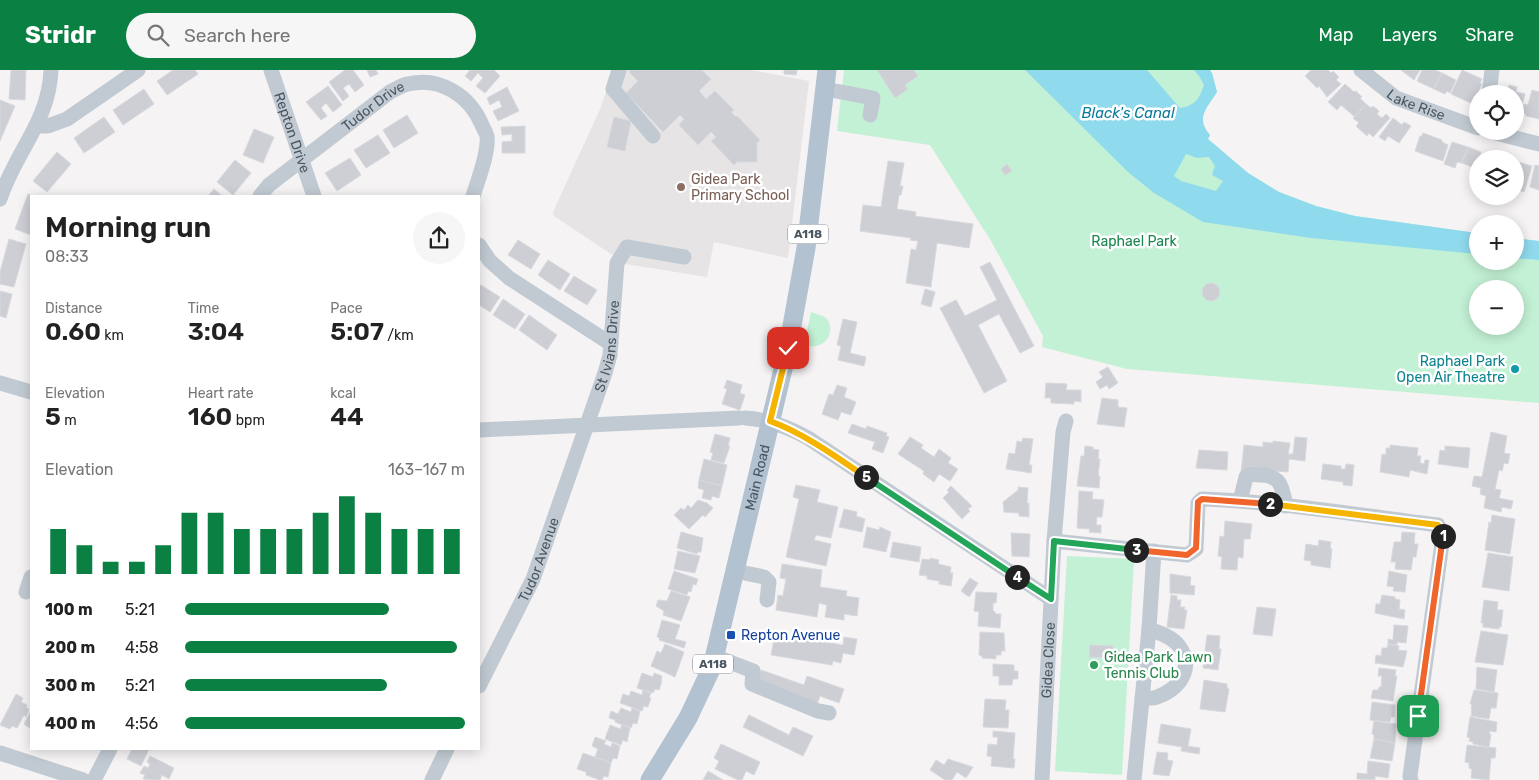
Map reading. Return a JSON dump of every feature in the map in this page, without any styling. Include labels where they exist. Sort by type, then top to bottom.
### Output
[{"type":"main road","name":"Main Road","points":[[650,780],[688,718],[712,667],[788,348],[804,258],[827,70]]},
{"type":"street","points":[[0,199],[12,168],[37,126],[47,98],[51,70]]},
{"type":"street","points":[[37,126],[48,126],[67,119],[138,70]]},
{"type":"street","name":"Repton Drive","points":[[271,70],[314,195]]},
{"type":"street","points":[[619,70],[613,89],[653,136]]},
{"type":"street","name":"Lake Rise","points":[[1362,70],[1396,98],[1469,125]]},
{"type":"street","points":[[1490,85],[1492,70]]},
{"type":"street","name":"Tudor Drive","points":[[261,195],[269,185],[390,92],[407,84],[425,82],[444,86],[462,95],[478,113],[487,136],[483,166],[473,195]]},
{"type":"street","points":[[824,89],[873,98],[870,115]]},
{"type":"street","points":[[1523,140],[1539,144]]},
{"type":"street","points":[[480,246],[490,261],[509,278],[611,344]]},
{"type":"street","name":"St Ivians Drive","points":[[585,426],[610,355],[617,263],[627,246],[684,257]]},
{"type":"street","points":[[0,383],[30,392]]},
{"type":"street","points":[[480,430],[742,418],[770,421],[792,429],[808,438],[1051,599]]},
{"type":"street","name":"Gidea Close","points":[[1042,780],[1054,541],[1063,432],[1066,421]]},
{"type":"street","name":"Tudor Avenue","points":[[480,684],[533,578],[585,426]]},
{"type":"street","points":[[1240,501],[1246,477],[1250,474],[1266,475],[1276,478],[1279,482],[1286,506]]},
{"type":"street","points":[[1054,541],[1187,555],[1196,548],[1198,502],[1202,499],[1286,506],[1438,525],[1443,536],[1410,776],[1411,780]]},
{"type":"street","points":[[1134,780],[1149,629],[1154,552]]},
{"type":"street","points":[[735,571],[764,577],[769,582],[767,600]]},
{"type":"street","points":[[1142,698],[1156,698],[1177,686],[1183,678],[1186,666],[1184,655],[1178,646],[1164,634],[1149,629]]},
{"type":"street","points":[[714,656],[753,671],[752,684],[818,711],[829,713]]},
{"type":"street","points":[[94,780],[109,750]]},
{"type":"street","points":[[432,780],[447,750]]},
{"type":"street","points":[[0,752],[83,780]]},
{"type":"shaded area","name":"Gidea Park Primary School","points":[[613,70],[752,70],[809,81],[788,258],[714,242],[707,277],[626,264],[554,216],[553,212],[601,107]]},
{"type":"green space","name":"Raphael Park","points":[[844,70],[1210,70],[1217,92],[1206,108],[1203,118],[1203,123],[1210,135],[1208,139],[1248,173],[1279,192],[1316,206],[1355,216],[1469,232],[1469,270],[1524,270],[1524,239],[1539,241],[1539,403],[1127,369],[1042,347],[1043,336],[991,241],[930,145],[837,131]]},
{"type":"green space","points":[[811,312],[826,318],[830,325],[830,333],[820,345],[804,346]]},
{"type":"green space","name":"Gidea Park Lawn Tennis Club","points":[[1067,556],[1134,559],[1122,775],[1055,771]]},
{"type":"water","name":"Black's Canal","points":[[1025,70],[1147,70],[1180,108],[1193,104],[1204,85],[1194,70],[1210,70],[1217,92],[1206,108],[1203,118],[1203,123],[1210,135],[1208,139],[1248,173],[1279,192],[1316,206],[1355,216],[1469,232],[1469,253],[1311,238],[1203,222],[1154,193],[1128,172]],"holes":[[[1186,154],[1197,158],[1209,157],[1215,166],[1212,175],[1223,181],[1216,191],[1181,181],[1174,176]]]},
{"type":"water","points":[[1524,239],[1539,241],[1539,260],[1524,259]]},
{"type":"building","points":[[11,70],[26,70],[25,100],[9,99]]},
{"type":"building","points":[[173,70],[195,70],[198,74],[167,95],[157,81]]},
{"type":"building","points":[[345,70],[353,70],[364,85],[355,92],[349,84],[343,88],[349,96],[343,101],[329,82]]},
{"type":"building","points":[[367,70],[376,70],[378,74],[370,77]]},
{"type":"building","points":[[470,70],[494,70],[500,76],[485,93],[476,86],[483,78],[478,73],[471,81],[465,76]]},
{"type":"building","points":[[631,70],[702,70],[711,79],[699,91],[706,99],[715,91],[734,110],[731,112],[760,140],[757,143],[757,162],[737,162],[734,165],[711,141],[716,137],[711,132],[698,145],[679,125],[684,119],[680,115],[663,132],[626,93],[638,81],[629,72]]},
{"type":"building","points":[[784,70],[797,70],[796,75],[784,74]]},
{"type":"building","points":[[877,70],[914,70],[918,76],[905,85],[908,89],[895,98]]},
{"type":"building","points":[[1311,70],[1328,70],[1331,73],[1333,71],[1339,77],[1336,80],[1341,84],[1327,97],[1319,86],[1317,88],[1305,76]]},
{"type":"building","points":[[1401,70],[1420,70],[1414,80]]},
{"type":"building","points":[[1422,70],[1435,70],[1442,73],[1434,89],[1417,81]]},
{"type":"building","points":[[1462,70],[1482,79],[1480,83],[1482,85],[1469,85],[1469,102],[1451,94]]},
{"type":"building","points":[[1442,73],[1456,80],[1450,93],[1447,91],[1445,94],[1434,89]]},
{"type":"building","points":[[1345,84],[1354,92],[1356,91],[1366,104],[1355,117],[1341,105],[1337,110],[1328,102]]},
{"type":"building","points":[[328,86],[342,105],[333,112],[326,103],[321,108],[327,116],[321,120],[306,102]]},
{"type":"building","points":[[507,87],[519,111],[498,121],[493,111],[502,107],[499,100],[490,105],[487,98]]},
{"type":"building","points":[[144,89],[154,104],[123,125],[113,110]]},
{"type":"building","points":[[1532,90],[1539,92],[1539,119],[1526,116],[1524,114],[1524,104],[1528,105]]},
{"type":"building","points":[[0,100],[15,106],[0,141]]},
{"type":"building","points":[[1366,104],[1371,108],[1373,106],[1379,111],[1377,114],[1382,118],[1386,114],[1390,118],[1373,137],[1369,133],[1367,136],[1356,126],[1359,123],[1353,118]]},
{"type":"building","points":[[407,115],[418,133],[394,148],[383,130]]},
{"type":"building","points":[[104,117],[115,132],[84,153],[74,138]]},
{"type":"building","points":[[614,117],[631,121],[625,151],[607,147]]},
{"type":"building","points":[[1393,118],[1402,125],[1404,122],[1411,126],[1399,143],[1388,136],[1385,141],[1379,137]]},
{"type":"building","points":[[525,126],[525,153],[502,153],[502,142],[512,141],[512,134],[502,135],[501,127]]},
{"type":"building","points":[[254,129],[274,137],[263,163],[243,155]]},
{"type":"building","points":[[1423,133],[1442,140],[1442,142],[1448,145],[1443,161],[1415,151],[1420,136]]},
{"type":"building","points":[[378,135],[390,153],[366,168],[354,150]]},
{"type":"building","points":[[1452,142],[1468,147],[1462,163],[1457,162],[1455,168],[1444,164]]},
{"type":"building","points":[[1468,147],[1476,150],[1469,150],[1469,166],[1462,163]]},
{"type":"building","points":[[57,152],[71,164],[47,192],[33,181]]},
{"type":"building","points":[[350,158],[361,175],[337,191],[325,173]]},
{"type":"building","points":[[235,160],[251,173],[233,195],[217,182]]},
{"type":"building","points":[[888,161],[904,163],[900,186],[903,186],[901,195],[899,195],[897,209],[916,212],[915,216],[973,224],[969,248],[937,243],[931,287],[906,283],[911,249],[916,250],[918,241],[910,240],[911,238],[860,231],[863,205],[881,207]]},
{"type":"building","points":[[1007,164],[1012,171],[1005,175],[1001,169]]},
{"type":"building","points":[[1524,164],[1532,166],[1524,192]]},
{"type":"building","points":[[1535,165],[1539,166],[1539,190],[1530,187]]},
{"type":"building","points":[[214,189],[221,195],[209,195]]},
{"type":"building","points":[[28,194],[30,195],[30,235],[15,229]]},
{"type":"building","points":[[9,239],[26,244],[14,287],[0,284],[0,272]]},
{"type":"building","points":[[518,240],[540,254],[531,269],[508,255]]},
{"type":"building","points":[[548,260],[570,274],[560,290],[538,275]]},
{"type":"building","points":[[990,262],[1034,346],[1020,353],[999,314],[978,325],[1007,381],[984,393],[940,308],[956,300],[965,316],[997,300],[980,267]]},
{"type":"building","points":[[574,276],[597,290],[587,305],[564,291]]},
{"type":"building","points":[[1211,283],[1217,286],[1220,292],[1217,298],[1211,301],[1205,298],[1202,292],[1205,286]]},
{"type":"building","points":[[480,285],[500,297],[490,312],[480,306]]},
{"type":"building","points":[[925,289],[935,292],[931,307],[921,304]]},
{"type":"building","points":[[0,291],[12,294],[6,318],[0,316]]},
{"type":"building","points":[[503,299],[525,314],[515,329],[493,315]]},
{"type":"building","points":[[529,315],[557,335],[547,350],[519,330]]},
{"type":"building","points":[[843,319],[857,322],[850,353],[866,357],[864,366],[838,360],[841,346],[837,345]]},
{"type":"building","points":[[1108,367],[1118,383],[1109,389],[1107,385],[1100,389],[1096,382],[1103,377],[1099,372]]},
{"type":"building","points":[[727,380],[742,385],[740,393],[745,395],[740,410],[722,404],[727,389],[724,388]]},
{"type":"building","points":[[1046,383],[1067,384],[1066,390],[1081,390],[1081,402],[1074,401],[1074,404],[1051,403],[1051,398],[1045,398]]},
{"type":"building","points":[[837,385],[847,388],[844,397],[856,402],[851,415],[841,412],[838,420],[822,414],[829,394],[833,395]]},
{"type":"building","points":[[1102,398],[1118,400],[1118,407],[1127,408],[1124,427],[1097,424]]},
{"type":"building","points":[[852,424],[866,429],[867,426],[887,433],[886,436],[889,437],[883,453],[872,449],[875,442],[848,433]]},
{"type":"building","points":[[1491,432],[1507,436],[1504,453],[1510,454],[1508,464],[1504,463],[1502,471],[1499,470],[1495,489],[1501,490],[1499,498],[1513,501],[1511,509],[1502,507],[1501,512],[1484,508],[1486,496],[1480,494],[1481,488],[1472,486],[1474,476],[1482,477]]},
{"type":"building","points":[[715,434],[730,438],[728,446],[730,446],[724,463],[711,460],[713,453],[710,452]]},
{"type":"building","points":[[910,437],[923,445],[921,448],[934,457],[939,449],[951,458],[948,463],[958,469],[950,481],[939,474],[934,482],[923,474],[924,471],[898,454]]},
{"type":"building","points":[[1295,437],[1307,438],[1305,461],[1289,459],[1288,472],[1263,470],[1241,472],[1244,445],[1263,447],[1263,442],[1290,443],[1288,454],[1293,454]]},
{"type":"building","points":[[1023,438],[1033,439],[1029,465],[1032,465],[1031,473],[1006,469],[1009,453],[1015,454],[1017,441],[1022,442]]},
{"type":"building","points":[[1390,445],[1418,448],[1417,456],[1421,456],[1420,463],[1424,464],[1425,460],[1429,460],[1427,474],[1410,470],[1409,477],[1380,472],[1382,454],[1386,455],[1386,448],[1390,448]]},
{"type":"building","points":[[1085,446],[1099,450],[1099,488],[1077,486],[1081,456],[1084,456]]},
{"type":"building","points":[[1445,446],[1470,448],[1468,468],[1438,464],[1440,450],[1445,451]]},
{"type":"building","points":[[1199,450],[1228,452],[1227,470],[1196,468]]},
{"type":"building","points":[[704,459],[727,465],[722,486],[699,480]]},
{"type":"building","points":[[1323,464],[1341,466],[1341,469],[1345,469],[1346,464],[1354,465],[1352,486],[1343,485],[1343,482],[1321,479]]},
{"type":"building","points":[[699,480],[722,486],[719,498],[712,496],[711,500],[702,498],[704,490],[698,488]]},
{"type":"building","points":[[796,485],[820,490],[817,502],[838,507],[831,538],[816,535],[814,540],[831,544],[826,566],[786,557],[799,499],[793,497]]},
{"type":"building","points":[[951,486],[972,506],[962,519],[943,498],[949,492],[947,490]]},
{"type":"building","points":[[1018,487],[1028,488],[1027,503],[1029,503],[1029,517],[1019,516],[1019,513],[1004,512],[1003,502],[1018,490]]},
{"type":"building","points":[[1079,491],[1093,492],[1092,499],[1104,500],[1102,517],[1097,517],[1096,525],[1101,525],[1101,533],[1089,532],[1090,529],[1077,528]]},
{"type":"building","points":[[698,500],[707,503],[713,508],[705,517],[703,515],[689,529],[674,515],[681,508],[684,510],[688,505],[691,508]]},
{"type":"building","points":[[844,509],[857,512],[856,516],[865,519],[862,532],[839,527]]},
{"type":"building","points":[[1492,515],[1515,519],[1510,554],[1485,550],[1489,522],[1491,523]]},
{"type":"building","points":[[1225,521],[1252,524],[1250,539],[1244,539],[1243,558],[1238,557],[1237,570],[1221,569],[1222,557],[1218,556],[1220,536],[1224,537]]},
{"type":"building","points":[[867,527],[879,530],[880,527],[891,532],[886,552],[863,547]]},
{"type":"building","points":[[681,532],[703,538],[701,552],[697,554],[677,548]]},
{"type":"building","points":[[1402,532],[1415,533],[1414,544],[1418,544],[1411,570],[1395,569],[1396,562],[1391,562],[1394,542],[1401,542]]},
{"type":"building","points":[[1011,533],[1030,534],[1029,557],[1012,556]]},
{"type":"building","points":[[1319,540],[1331,542],[1330,568],[1311,565],[1311,561],[1304,560],[1306,544],[1318,546]]},
{"type":"building","points":[[893,542],[921,547],[919,562],[890,557]]},
{"type":"building","points":[[678,551],[700,556],[695,573],[674,569]]},
{"type":"building","points":[[1488,553],[1513,557],[1509,591],[1482,587]]},
{"type":"building","points":[[930,558],[939,560],[938,564],[951,567],[950,573],[953,573],[951,586],[939,584],[939,581],[927,579],[927,576],[919,575],[922,559],[930,560]]},
{"type":"building","points":[[782,564],[822,570],[820,587],[847,591],[846,596],[859,598],[857,616],[844,614],[844,620],[825,617],[827,605],[819,603],[817,617],[776,610],[778,595],[783,596],[786,579],[780,578]]},
{"type":"building","points":[[674,571],[698,579],[696,585],[693,584],[691,592],[688,591],[687,595],[668,589]]},
{"type":"building","points":[[1389,571],[1407,575],[1405,592],[1393,591],[1394,587],[1387,586]]},
{"type":"building","points":[[1170,574],[1191,577],[1190,585],[1195,586],[1194,595],[1170,593]]},
{"type":"building","points":[[970,578],[978,583],[969,597],[961,591]]},
{"type":"building","points":[[671,591],[690,597],[681,621],[663,615],[664,611],[656,606],[658,600],[667,601]]},
{"type":"building","points":[[976,592],[997,593],[996,603],[993,603],[993,610],[996,614],[1001,614],[1000,628],[978,626],[979,612],[974,611]]},
{"type":"building","points":[[1171,595],[1177,596],[1177,600],[1181,600],[1180,607],[1185,607],[1184,610],[1187,610],[1184,629],[1167,627]]},
{"type":"building","points":[[1382,595],[1395,597],[1395,599],[1400,600],[1399,609],[1405,610],[1404,619],[1375,613],[1376,604],[1380,604]]},
{"type":"building","points":[[1484,600],[1498,602],[1497,610],[1503,610],[1501,627],[1499,629],[1483,627],[1483,623],[1481,623]]},
{"type":"building","points":[[1257,607],[1276,609],[1272,636],[1253,634]]},
{"type":"building","points":[[662,620],[680,625],[675,639],[686,642],[684,648],[659,640],[660,638],[657,637]]},
{"type":"building","points":[[1394,625],[1408,626],[1406,643],[1388,644],[1388,639],[1393,640]]},
{"type":"building","points":[[1481,631],[1508,635],[1503,665],[1475,662]]},
{"type":"building","points":[[980,632],[1004,633],[1005,651],[1001,651],[1001,655],[996,655],[996,659],[982,658],[979,655]]},
{"type":"building","points":[[775,634],[843,645],[844,637],[857,639],[854,655],[843,653],[841,663],[833,661],[832,665],[771,655]]},
{"type":"building","points":[[1207,635],[1220,636],[1219,649],[1221,649],[1218,670],[1203,668]]},
{"type":"building","points":[[665,644],[684,652],[675,677],[651,666],[657,651],[661,653]]},
{"type":"building","points":[[1388,644],[1399,646],[1398,650],[1407,651],[1403,667],[1375,663],[1376,655],[1381,656],[1382,648],[1387,648]]},
{"type":"building","points":[[1090,645],[1113,646],[1112,658],[1089,657]]},
{"type":"building","points":[[993,664],[1014,665],[1014,671],[1018,671],[1018,679],[1013,679],[1012,685],[999,685],[999,676],[993,676]]},
{"type":"building","points":[[1477,667],[1497,670],[1494,692],[1476,689]]},
{"type":"building","points":[[1379,668],[1396,670],[1395,676],[1397,676],[1393,701],[1371,698],[1373,690],[1378,690],[1381,687],[1382,676],[1378,676]]},
{"type":"building","points":[[761,670],[804,685],[807,676],[844,689],[839,703],[820,696],[817,705],[756,684]]},
{"type":"building","points":[[642,673],[653,677],[654,673],[662,676],[659,690],[655,689],[653,693],[637,688]]},
{"type":"building","points":[[1204,680],[1227,684],[1229,689],[1225,712],[1200,709]]},
{"type":"building","points":[[643,690],[651,693],[649,698],[651,698],[648,707],[644,706],[642,711],[620,703],[623,694],[629,696],[631,691],[642,695]]},
{"type":"building","points":[[1474,690],[1498,693],[1496,708],[1491,708],[1489,719],[1471,716],[1472,704],[1470,704]]},
{"type":"building","points":[[16,694],[23,698],[21,702],[27,705],[26,708],[29,709],[26,717],[24,715],[17,728],[12,726],[10,729],[0,725]]},
{"type":"building","points":[[985,699],[1006,700],[1005,710],[1009,710],[1008,728],[983,727]]},
{"type":"building","points":[[1372,702],[1395,705],[1394,717],[1391,717],[1390,722],[1370,720]]},
{"type":"building","points":[[621,708],[631,712],[632,708],[640,711],[637,724],[633,723],[631,728],[609,718],[611,711],[618,714]]},
{"type":"building","points":[[30,713],[30,728],[24,724]]},
{"type":"building","points":[[749,715],[789,735],[793,727],[813,736],[803,756],[743,727]]},
{"type":"building","points":[[1470,717],[1497,722],[1496,732],[1490,731],[1489,734],[1491,734],[1489,747],[1473,744],[1473,742],[1469,741],[1470,738],[1467,737]]},
{"type":"building","points":[[1374,721],[1396,724],[1395,743],[1374,739],[1372,734]]},
{"type":"building","points":[[1161,724],[1191,729],[1188,746],[1200,748],[1199,754],[1181,751],[1182,747],[1158,743]]},
{"type":"building","points":[[610,725],[620,729],[622,725],[630,728],[627,742],[623,740],[621,745],[605,739]]},
{"type":"building","points":[[993,731],[1015,733],[1014,768],[991,766],[992,757],[987,756],[988,744],[997,745],[998,737],[993,737]]},
{"type":"building","points":[[595,737],[606,741],[604,744],[611,747],[612,743],[620,746],[617,759],[613,758],[611,763],[595,757],[598,749],[592,746]]},
{"type":"building","points":[[1374,739],[1395,743],[1392,761],[1370,758]]},
{"type":"building","points":[[721,744],[760,762],[754,775],[746,771],[742,780],[738,780],[715,769],[719,761],[714,758]]},
{"type":"building","points":[[1467,745],[1496,748],[1495,758],[1491,758],[1489,780],[1471,778],[1472,769],[1469,768],[1469,763],[1465,762]]},
{"type":"building","points":[[132,750],[149,750],[141,766],[127,759]]},
{"type":"building","points":[[1157,752],[1168,753],[1167,760],[1173,761],[1169,776],[1153,774]]},
{"type":"building","points":[[583,753],[611,763],[608,777],[604,776],[600,780],[586,775],[586,772],[577,769]]},
{"type":"building","points":[[150,756],[174,768],[169,779],[162,775],[160,780],[143,779],[145,775],[140,773],[144,766],[148,768],[150,764],[147,762]]},
{"type":"building","points":[[948,759],[973,767],[966,778],[957,772],[952,780],[945,780],[930,770],[936,760],[944,765]]},
{"type":"building","points":[[1368,761],[1390,764],[1388,778],[1375,776],[1375,780],[1357,779],[1357,773],[1367,774]]},
{"type":"building","points":[[708,771],[723,780],[703,780]]},
{"type":"place","name":"Gidea Park Primary School","points":[[681,187]]},
{"type":"place","name":"Raphael Park Open Air Theatre","points":[[1515,369]]},
{"type":"place","name":"Repton Avenue","points":[[731,635]]},
{"type":"place","name":"Gidea Park Lawn Tennis Club","points":[[1094,665]]},
{"type":"route","points":[[788,348],[770,421],[792,429],[808,438],[1051,599],[1054,541],[1187,555],[1196,548],[1198,502],[1202,499],[1286,506],[1438,525],[1443,536],[1418,716]]}]
